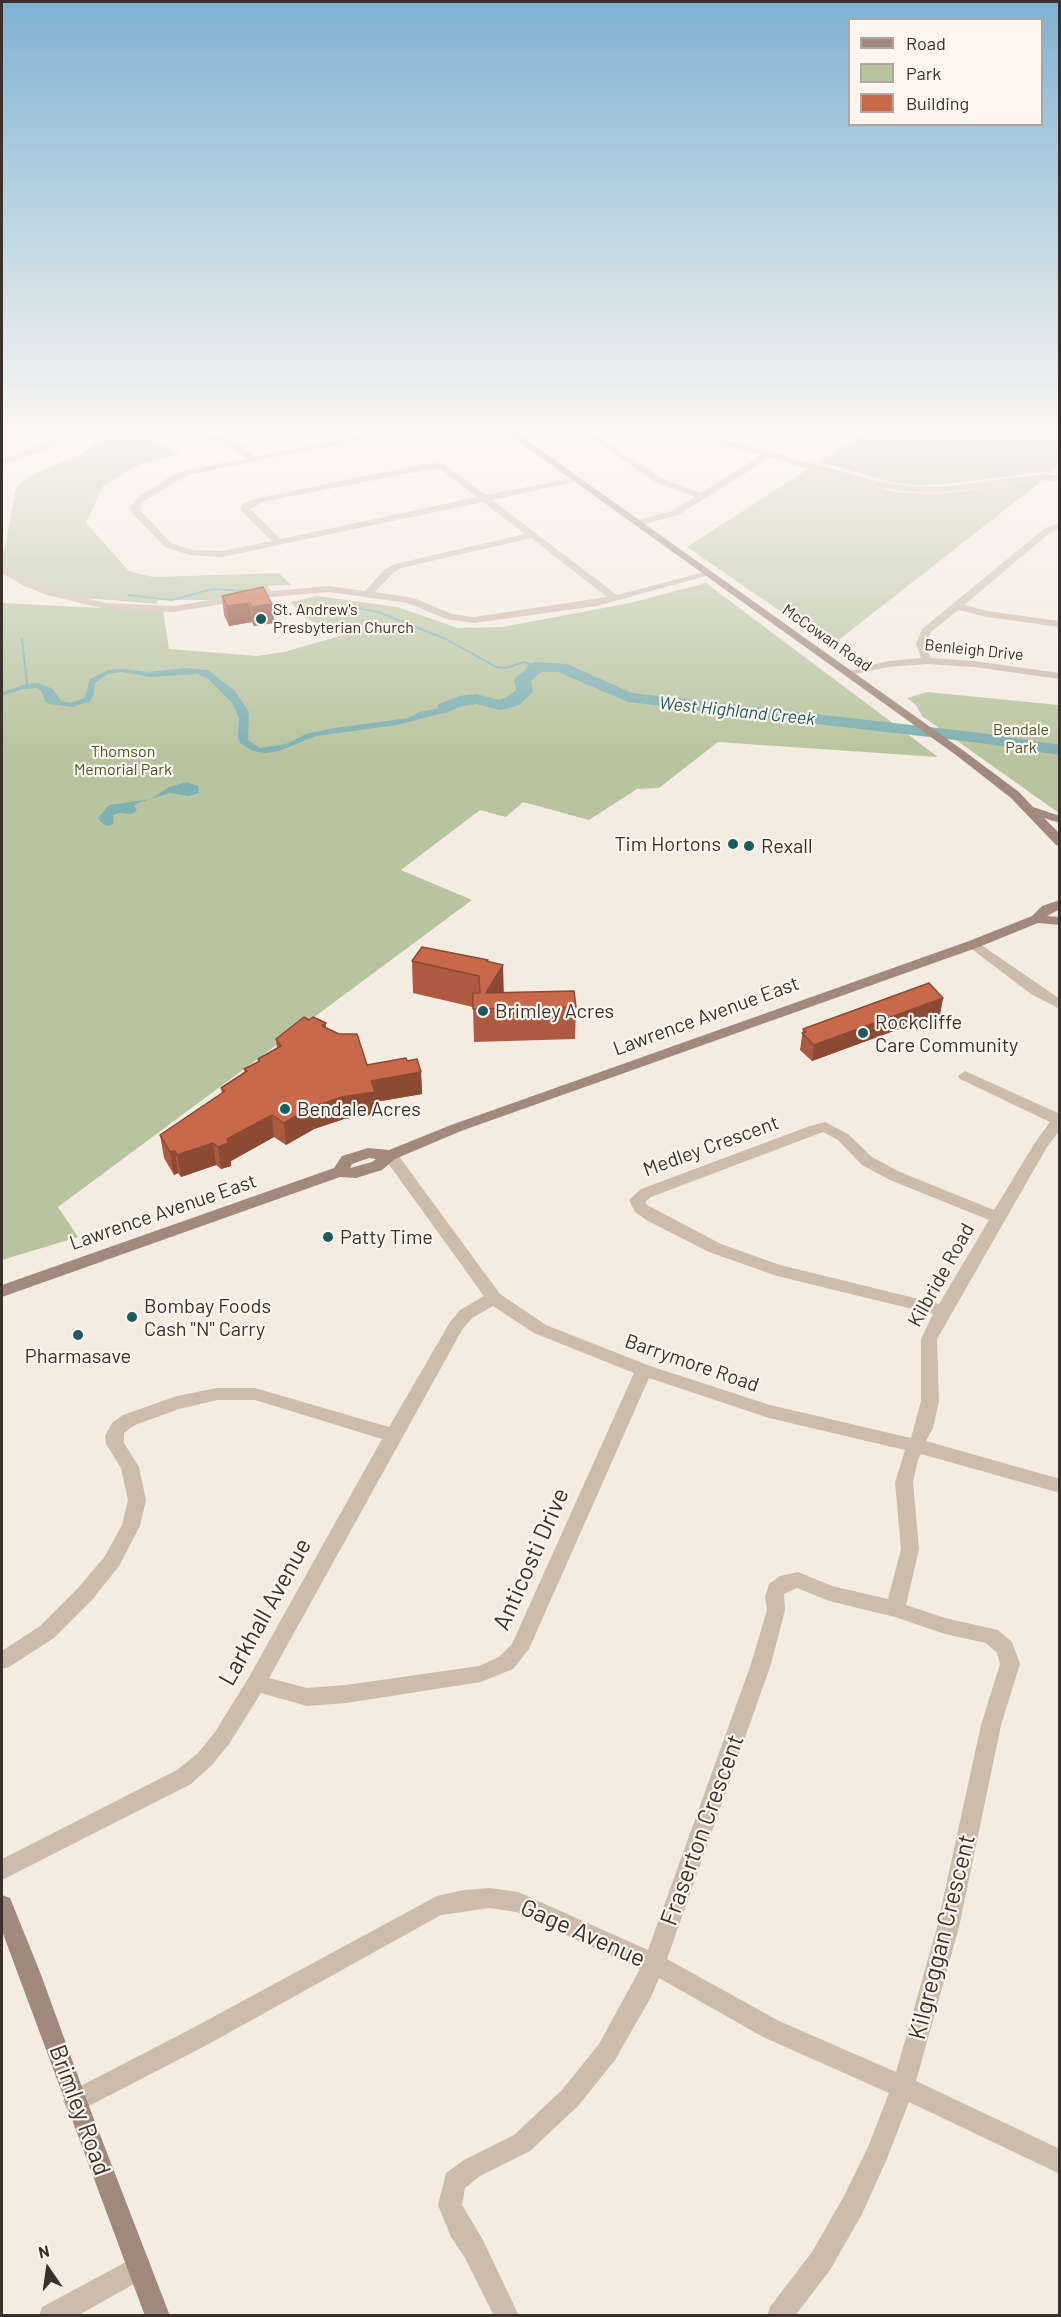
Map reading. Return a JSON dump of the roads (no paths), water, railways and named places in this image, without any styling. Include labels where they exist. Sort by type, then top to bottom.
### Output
[{"type":"main road","name":"McCowan Road","points":[[660,539],[894,704],[1002,784],[1059,842]]},
{"type":"main road","points":[[1030,810],[1059,820]]},
{"type":"main road","name":"Lawrence Avenue East","points":[[2,1291],[339,1172],[356,1173],[377,1166],[390,1155],[456,1128],[974,944],[1037,919],[1047,909],[1059,904]]},
{"type":"main road","name":"Lawrence Avenue East","points":[[1037,919],[1059,921]]},
{"type":"main road","name":"Brimley Road","points":[[2,1905],[158,2316]]},
{"type":"street","points":[[160,539],[187,552],[222,554],[292,539]]},
{"type":"street","points":[[276,539],[279,542]]},
{"type":"street","points":[[368,594],[388,572],[398,566],[515,539]]},
{"type":"street","points":[[538,539],[616,599]]},
{"type":"street","points":[[927,661],[922,648],[922,636],[1037,539]]},
{"type":"street","points":[[2,569],[28,584],[68,598],[106,606],[174,609],[259,595],[319,590],[410,600],[450,617],[474,620],[616,599],[708,574]]},
{"type":"street","points":[[955,606],[987,614],[1059,624]]},
{"type":"street","name":"Benleigh Drive","points":[[850,674],[888,664],[927,661],[974,664],[1059,676]]},
{"type":"street","points":[[974,944],[1036,991],[1059,1005]]},
{"type":"street","points":[[965,1076],[1058,1119]]},
{"type":"street","name":"Kilbride Road","points":[[895,1609],[910,1549],[904,1482],[909,1460],[918,1446],[924,1428],[930,1401],[927,1361],[929,1339],[943,1311],[1058,1119]]},
{"type":"street","name":"Medley Crescent","points":[[943,1311],[924,1304],[777,1270],[715,1248],[653,1217],[640,1208],[637,1200],[646,1193],[814,1129],[825,1128],[843,1137],[867,1161],[895,1176],[998,1218]]},
{"type":"street","name":"Barrymore Road","points":[[390,1155],[494,1298],[540,1329],[644,1370],[769,1411],[918,1446],[1059,1486]]},
{"type":"street","name":"Larkhall Avenue","points":[[2,1870],[184,1777],[205,1759],[222,1738],[256,1683],[456,1326],[466,1314],[494,1298]]},
{"type":"street","name":"Anticosti Drive","points":[[256,1683],[307,1697],[346,1694],[481,1674],[506,1664],[519,1649],[644,1370]]},
{"type":"street","points":[[2,1661],[47,1632],[85,1594],[112,1561],[131,1526],[137,1500],[130,1467],[115,1444],[114,1436],[118,1428],[129,1420],[177,1403],[217,1394],[255,1394],[393,1435]]},
{"type":"street","name":"Fraserton Crescent","points":[[507,2316],[450,2205],[454,2181],[472,2168],[522,2143],[570,2098],[607,2052],[643,1989],[654,1964],[761,1664],[776,1610],[774,1597],[776,1590],[787,1582],[798,1580],[829,1593],[895,1609]]},
{"type":"street","name":"Kilgreggan Crescent","points":[[779,2316],[821,2261],[853,2205],[878,2152],[903,2088],[948,1927],[993,1715],[1010,1664],[1005,1648],[991,1636],[945,1626],[895,1609]]},
{"type":"street","name":"Gage Avenue","points":[[75,2101],[197,2038],[437,1906],[490,1898],[518,1902],[654,1964],[771,2029],[1059,2162]]},
{"type":"street","points":[[51,2316],[139,2267]]},
{"type":"water","points":[[185,668],[208,670],[235,691],[249,712],[248,740],[260,748],[286,744],[306,734],[328,729],[408,718],[419,712],[445,707],[447,712],[397,725],[316,736],[279,751],[265,753],[253,751],[240,743],[239,718],[232,703],[207,678],[197,674],[150,677],[121,672],[107,674],[95,683],[94,694],[90,701],[74,707],[49,704],[37,688],[23,689],[2,696],[2,692],[38,683],[53,689],[61,701],[73,703],[85,697],[90,679],[108,670],[149,672]]},
{"type":"water","points":[[187,782],[198,786],[199,793],[189,796],[170,793],[151,799],[169,787]]},
{"type":"water","points":[[150,799],[134,806],[137,810],[131,814],[113,815],[114,823],[109,826],[104,825],[98,818],[109,805]]},
{"type":"waterway","points":[[128,595],[172,600],[212,589],[248,591]]},
{"type":"waterway","points":[[312,607],[357,608],[378,612],[446,639],[496,667],[506,668],[524,662],[538,667]]},
{"type":"waterway","points":[[22,639],[27,684]]},
{"type":"waterway","name":"West Highland Creek","points":[[445,708],[459,701],[476,699],[500,705],[513,701],[525,691],[522,680],[532,673],[535,667],[561,667],[628,697],[981,738],[1060,750]]},
{"type":"waterway","name":"West Highland Creek","points":[[99,678],[107,674]]},
{"type":"waterway","name":"West Highland Creek","points":[[73,703],[82,700]]},
{"type":"place","name":"St. Andrew's Presbyterian Church","points":[[261,619]]},
{"type":"place","name":"Tim Hortons","points":[[733,844]]},
{"type":"place","name":"Rexall","points":[[749,846]]},
{"type":"place","name":"Brimley Acres","points":[[483,1011]]},
{"type":"place","name":"Rockcliffe Care Community","points":[[863,1033]]},
{"type":"place","name":"Bendale Acres","points":[[285,1109]]},
{"type":"place","name":"Patty Time","points":[[328,1237]]},
{"type":"place","name":"Bombay Foods Cash \"N\" Carry","points":[[132,1317]]},
{"type":"place","name":"Pharmasave","points":[[78,1335]]},
{"type":"park label","name":"Bendale Park","points":[[1021,739]]},
{"type":"park label","name":"Thomson Memorial Park","points":[[123,761]]}]
